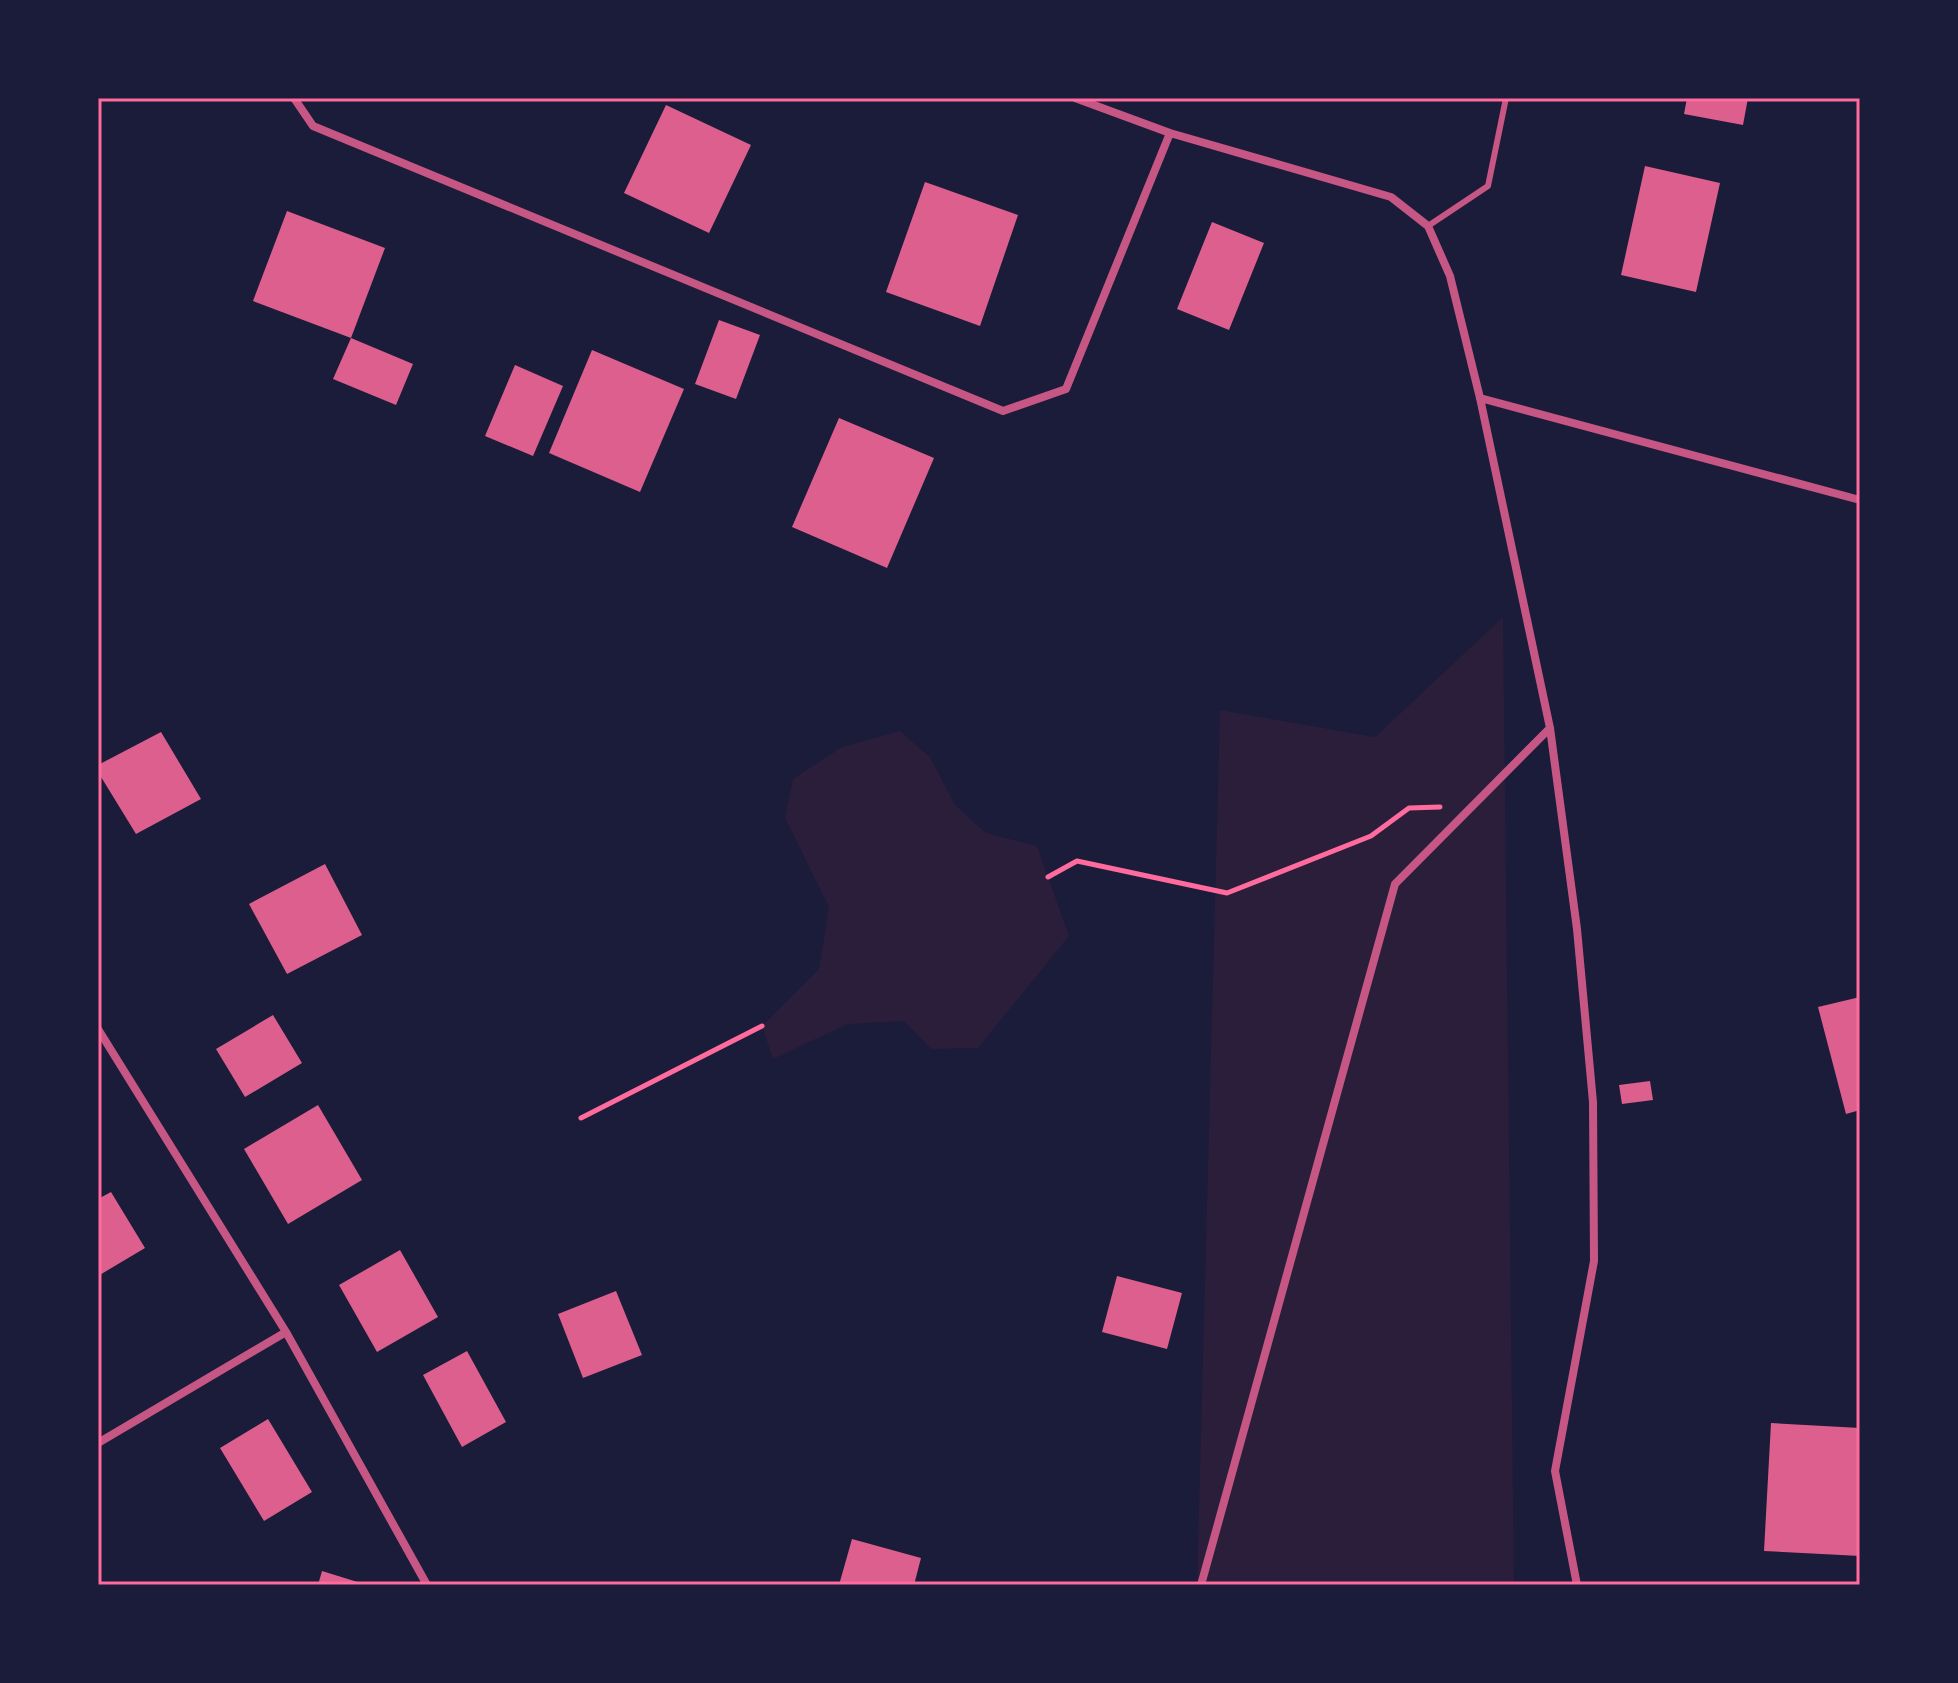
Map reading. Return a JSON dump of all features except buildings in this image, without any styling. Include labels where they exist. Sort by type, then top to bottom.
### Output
[{"type":"street","points":[[294,98],[313,126],[1003,411],[1066,389],[1170,133]]},
{"type":"street","points":[[1075,98],[1170,133],[1391,197],[1428,226],[1450,276],[1480,398],[1550,728],[1577,929],[1593,1102],[1594,1261],[1555,1471],[1577,1585]]},
{"type":"street","points":[[1480,398],[1860,500]]},
{"type":"street","points":[[1201,1585],[1395,884],[1550,728]]},
{"type":"street","points":[[98,1029],[286,1332],[427,1585]]},
{"type":"street","points":[[98,1443],[286,1332]]},
{"type":"lane","points":[[1428,226],[1488,186],[1506,98]]},
{"type":"path","points":[[1048,877],[1077,861],[1227,893],[1371,836],[1409,808],[1473,805]]},
{"type":"path","points":[[581,1118],[762,1026]]},
{"type":"shaded area","points":[[1503,617],[1514,1585],[1197,1585],[1220,710],[1375,737]]},
{"type":"shaded area","points":[[900,731],[930,757],[955,805],[986,833],[1037,846],[1069,936],[978,1048],[931,1049],[904,1021],[848,1024],[773,1059],[762,1026],[819,969],[829,907],[785,818],[793,779],[842,747]]}]
